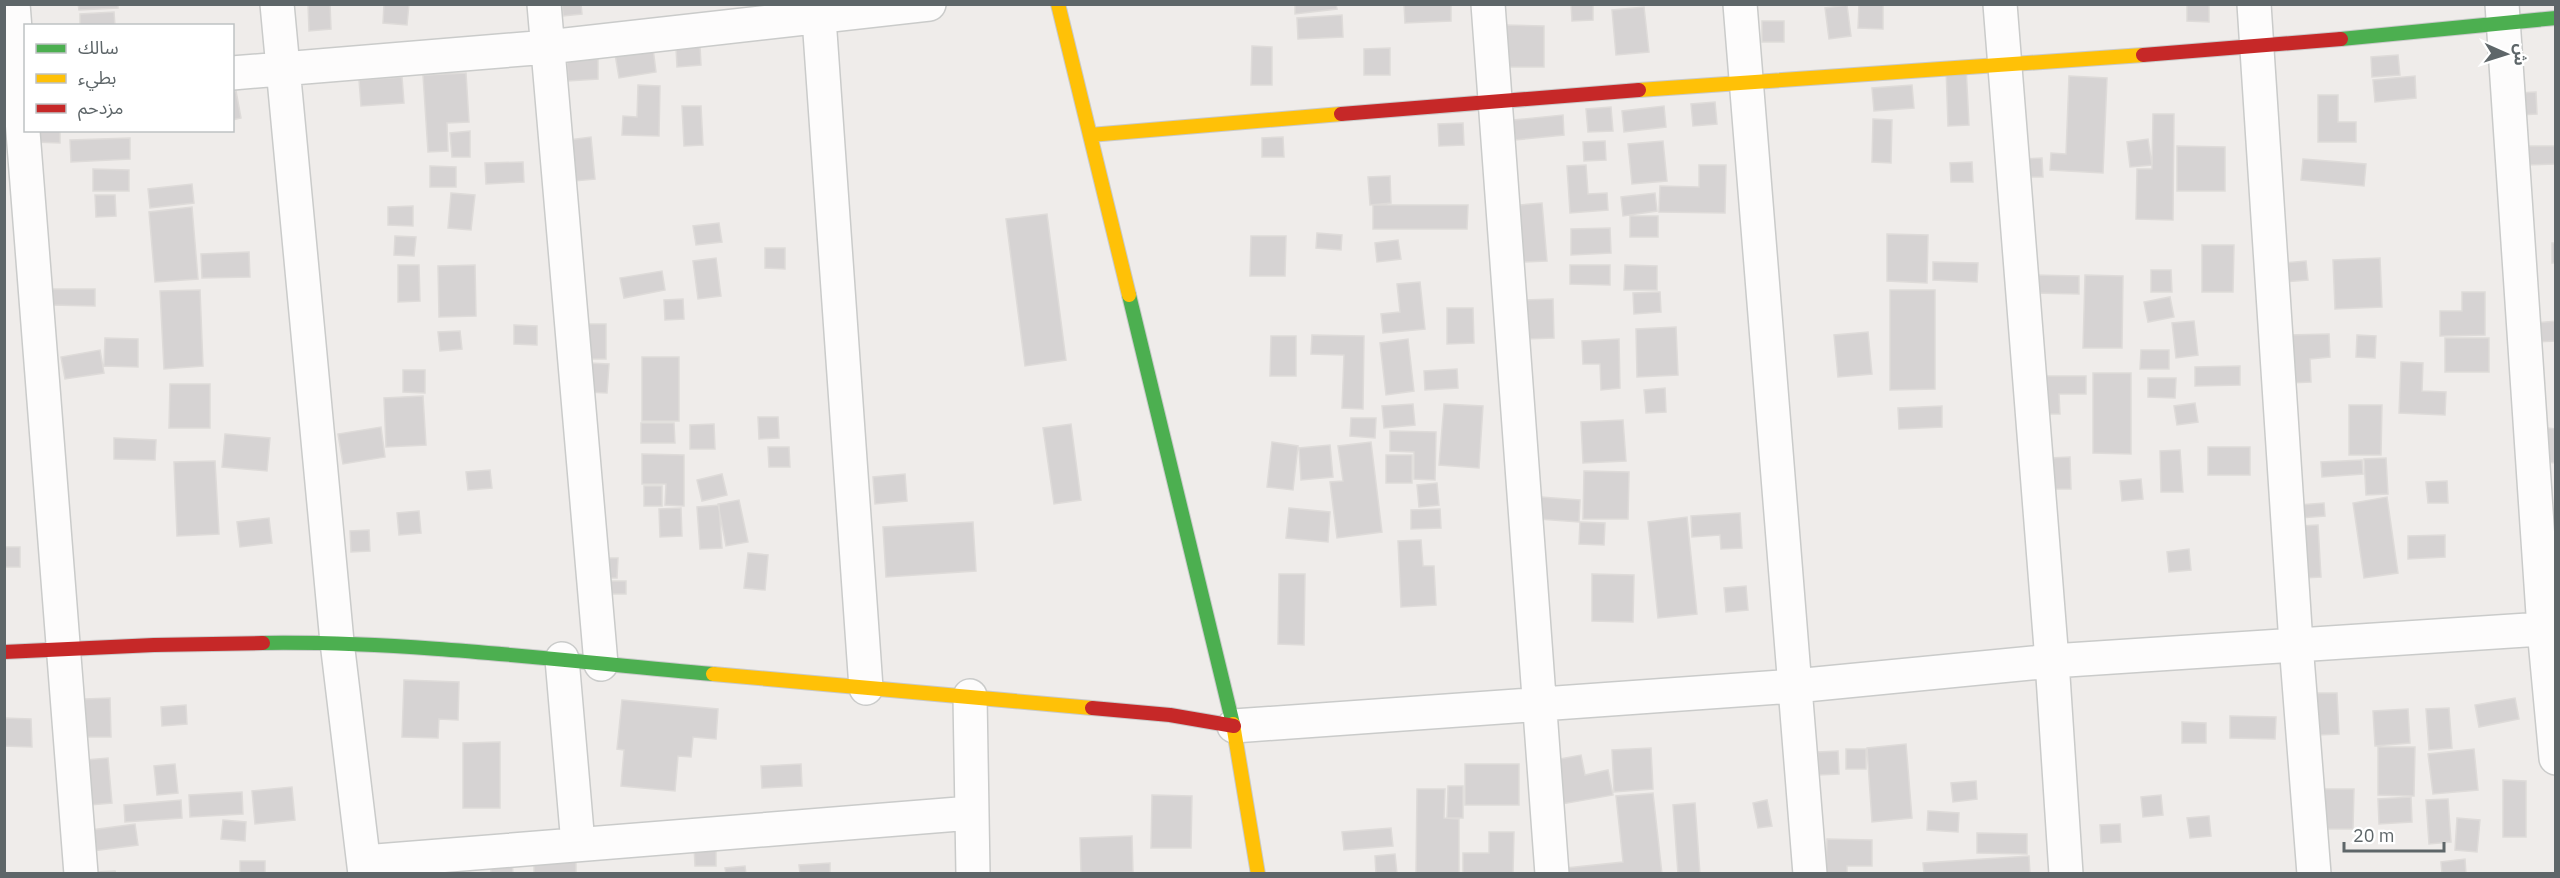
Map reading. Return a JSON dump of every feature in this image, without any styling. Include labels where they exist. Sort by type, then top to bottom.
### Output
[{"type":"street","points":[[13,4],[16,86],[81,873]]},
{"type":"street","points":[[277,4],[337,642],[364,868],[579,844],[971,813]]},
{"type":"street","points":[[544,4],[601,664]]},
{"type":"street","points":[[234,73],[548,47],[818,11],[929,4]]},
{"type":"street","points":[[1058,4],[1233,726],[1258,873]]},
{"type":"street","points":[[1488,4],[1552,873]]},
{"type":"street","points":[[1740,4],[1810,873]]},
{"type":"street","points":[[2000,4],[2052,661],[2066,873]]},
{"type":"street","points":[[2254,4],[2296,644],[2314,873]]},
{"type":"street","points":[[818,11],[866,688]]},
{"type":"street","points":[[1090,135],[1746,81],[2257,47],[2503,13],[2556,18]]},
{"type":"street","points":[[2503,13],[2550,629],[2556,758]]},
{"type":"street","points":[[4,652],[154,645],[337,642],[562,659],[969,696],[1170,715],[1233,726],[1795,686],[2052,661],[2550,629]]},
{"type":"street","points":[[562,659],[579,844]]},
{"type":"street","points":[[969,696],[973,873]]},
{"type":"building","points":[[78,4],[118,4],[118,8],[79,10]]},
{"type":"building","points":[[308,4],[330,4],[331,29],[309,31]]},
{"type":"building","points":[[384,4],[409,4],[407,25],[383,23]]},
{"type":"building","points":[[562,4],[581,4],[582,14],[563,16]]},
{"type":"building","points":[[1295,4],[1336,4],[1337,9],[1295,14]]},
{"type":"building","points":[[1404,4],[1451,4],[1451,21],[1405,23]]},
{"type":"building","points":[[1571,4],[1593,4],[1593,20],[1572,21]]},
{"type":"building","points":[[1859,4],[1883,4],[1883,29],[1858,28]]},
{"type":"building","points":[[2187,4],[2209,4],[2209,22],[2187,21]]},
{"type":"building","points":[[1847,5],[1851,36],[1829,39],[1825,8]]},
{"type":"building","points":[[1644,7],[1649,52],[1616,55],[1612,10]]},
{"type":"building","points":[[114,12],[115,24],[80,24],[80,14]]},
{"type":"building","points":[[1342,15],[1343,37],[1298,39],[1297,18]]},
{"type":"building","points":[[1762,21],[1784,21],[1784,42],[1762,42]]},
{"type":"building","points":[[1504,25],[1544,26],[1544,67],[1505,67]]},
{"type":"building","points":[[700,46],[701,65],[677,67],[676,48]]},
{"type":"building","points":[[1252,46],[1272,47],[1272,85],[1251,85]]},
{"type":"building","points":[[653,48],[656,72],[619,78],[615,54]]},
{"type":"building","points":[[1390,48],[1390,75],[1364,75],[1364,49]]},
{"type":"building","points":[[2398,55],[2400,75],[2372,77],[2371,57]]},
{"type":"building","points":[[598,59],[598,79],[568,81],[567,60]]},
{"type":"building","points":[[1966,66],[1969,125],[1948,126],[1946,67]]},
{"type":"building","points":[[466,73],[469,122],[447,123],[448,151],[428,152],[423,75]]},
{"type":"building","points":[[2069,76],[2107,78],[2103,173],[2050,170],[2051,153],[2066,154]]},
{"type":"building","points":[[2415,76],[2416,98],[2375,102],[2373,80]]},
{"type":"building","points":[[402,77],[404,103],[361,106],[359,80]]},
{"type":"building","points":[[638,85],[660,86],[659,136],[622,135],[623,116],[637,117]]},
{"type":"building","points":[[1912,85],[1914,108],[1874,111],[1872,88]]},
{"type":"building","points":[[236,91],[241,118],[234,120],[234,92]]},
{"type":"building","points":[[2536,92],[2537,114],[2518,115],[2517,93]]},
{"type":"building","points":[[2318,95],[2338,95],[2338,122],[2356,122],[2356,142],[2318,142]]},
{"type":"building","points":[[1715,102],[1717,124],[1693,126],[1691,104]]},
{"type":"building","points":[[682,106],[701,106],[703,145],[684,146]]},
{"type":"building","points":[[1664,106],[1666,127],[1624,132],[1622,111]]},
{"type":"building","points":[[1611,107],[1613,131],[1588,132],[1586,109]]},
{"type":"building","points":[[2153,114],[2174,114],[2173,220],[2136,219],[2137,169],[2152,169]]},
{"type":"building","points":[[1563,115],[1564,135],[1515,140],[1513,120]]},
{"type":"building","points":[[1873,119],[1892,120],[1891,163],[1872,162]]},
{"type":"building","points":[[1463,123],[1464,145],[1439,146],[1438,124]]},
{"type":"building","points":[[470,131],[470,157],[452,157],[450,133]]},
{"type":"building","points":[[34,132],[60,132],[60,143],[34,142]]},
{"type":"building","points":[[591,137],[595,179],[574,181],[569,140]]},
{"type":"building","points":[[1283,137],[1284,157],[1262,157],[1262,138]]},
{"type":"building","points":[[130,138],[130,159],[71,162],[70,140]]},
{"type":"building","points":[[2148,139],[2152,165],[2130,167],[2127,142]]},
{"type":"building","points":[[1605,141],[1606,160],[1584,161],[1583,142]]},
{"type":"building","points":[[1663,141],[1667,181],[1632,184],[1628,144]]},
{"type":"building","points":[[2177,146],[2225,147],[2225,191],[2177,191]]},
{"type":"building","points":[[2525,146],[2556,146],[2556,164],[2525,165]]},
{"type":"building","points":[[2042,158],[2043,177],[2024,177],[2023,159]]},
{"type":"building","points":[[2303,159],[2366,164],[2364,186],[2301,180]]},
{"type":"building","points":[[523,162],[524,182],[486,184],[485,163]]},
{"type":"building","points":[[1972,162],[1973,182],[1951,182],[1950,163]]},
{"type":"building","points":[[1586,165],[1588,194],[1607,193],[1608,210],[1570,213],[1567,166]]},
{"type":"building","points":[[1699,165],[1726,165],[1725,213],[1659,212],[1660,186],[1699,187]]},
{"type":"building","points":[[430,166],[456,167],[456,187],[430,187]]},
{"type":"building","points":[[93,169],[129,170],[129,191],[93,191]]},
{"type":"building","points":[[1390,176],[1391,203],[1370,205],[1368,177]]},
{"type":"building","points":[[192,184],[194,203],[150,208],[148,189]]},
{"type":"building","points":[[451,193],[475,195],[471,230],[448,228]]},
{"type":"building","points":[[1655,193],[1657,211],[1623,216],[1621,197]]},
{"type":"building","points":[[95,195],[115,195],[116,216],[96,217]]},
{"type":"building","points":[[1542,203],[1547,261],[1523,262],[1519,205]]},
{"type":"building","points":[[1373,205],[1468,205],[1467,229],[1373,229]]},
{"type":"building","points":[[413,206],[413,226],[388,225],[388,207]]},
{"type":"building","points":[[192,207],[198,279],[155,282],[149,212]]},
{"type":"building","points":[[1047,214],[1066,360],[1025,366],[1006,219]]},
{"type":"building","points":[[1630,216],[1658,216],[1658,237],[1630,237]]},
{"type":"building","points":[[719,223],[722,242],[696,245],[693,226]]},
{"type":"building","points":[[1610,228],[1611,253],[1571,255],[1571,229]]},
{"type":"building","points":[[1317,233],[1342,235],[1341,250],[1316,248]]},
{"type":"building","points":[[1887,234],[1928,235],[1927,283],[1887,281]]},
{"type":"building","points":[[395,236],[416,237],[414,256],[394,255]]},
{"type":"building","points":[[1251,236],[1286,236],[1285,276],[1250,276]]},
{"type":"building","points":[[1398,240],[1401,259],[1377,262],[1375,243]]},
{"type":"building","points":[[2552,243],[2556,243],[2556,263],[2552,263]]},
{"type":"building","points":[[2202,245],[2234,245],[2233,292],[2202,292]]},
{"type":"building","points":[[765,248],[785,248],[785,269],[765,268]]},
{"type":"building","points":[[249,252],[250,277],[202,278],[201,254]]},
{"type":"building","points":[[716,258],[721,296],[698,299],[693,261]]},
{"type":"building","points":[[2380,258],[2382,307],[2335,309],[2333,260]]},
{"type":"building","points":[[2306,261],[2308,280],[2284,282],[2283,263]]},
{"type":"building","points":[[1933,262],[1978,263],[1977,282],[1933,280]]},
{"type":"building","points":[[398,265],[419,265],[420,301],[398,302]]},
{"type":"building","points":[[475,265],[476,316],[439,317],[438,266]]},
{"type":"building","points":[[1570,265],[1610,265],[1610,285],[1570,284]]},
{"type":"building","points":[[1625,265],[1657,266],[1657,290],[1624,290]]},
{"type":"building","points":[[2151,270],[2171,270],[2172,292],[2151,292]]},
{"type":"building","points":[[662,271],[665,290],[624,298],[620,278]]},
{"type":"building","points":[[2034,275],[2079,276],[2079,294],[2033,293]]},
{"type":"building","points":[[2085,275],[2123,276],[2122,348],[2083,348]]},
{"type":"building","points":[[1420,282],[1425,329],[1383,333],[1381,314],[1400,312],[1397,284]]},
{"type":"building","points":[[51,289],[95,289],[95,306],[51,305]]},
{"type":"building","points":[[200,290],[203,366],[164,369],[160,291]]},
{"type":"building","points":[[1890,290],[1935,290],[1935,389],[1890,390]]},
{"type":"building","points":[[1660,292],[1661,312],[1634,314],[1633,293]]},
{"type":"building","points":[[2462,292],[2485,292],[2485,335],[2440,336],[2440,311],[2462,311]]},
{"type":"building","points":[[2170,297],[2174,317],[2148,322],[2144,302]]},
{"type":"building","points":[[683,299],[684,319],[665,320],[664,300]]},
{"type":"building","points":[[1553,299],[1554,338],[1526,339],[1524,300]]},
{"type":"building","points":[[1447,308],[1473,308],[1474,343],[1447,344]]},
{"type":"building","points":[[2194,321],[2198,355],[2176,358],[2172,323]]},
{"type":"building","points":[[2556,321],[2556,341],[2537,342],[2536,323]]},
{"type":"building","points":[[584,324],[606,324],[606,359],[584,359]]},
{"type":"building","points":[[514,325],[537,326],[537,345],[514,344]]},
{"type":"building","points":[[1676,327],[1678,375],[1637,377],[1636,329]]},
{"type":"building","points":[[460,331],[462,349],[440,351],[438,332]]},
{"type":"building","points":[[1868,332],[1872,374],[1838,377],[1834,335]]},
{"type":"building","points":[[2329,334],[2330,357],[2310,359],[2311,382],[2289,383],[2287,335]]},
{"type":"building","points":[[1312,335],[1364,336],[1363,409],[1342,408],[1344,355],[1311,354]]},
{"type":"building","points":[[2357,335],[2376,336],[2375,358],[2356,357]]},
{"type":"building","points":[[1271,336],[1296,336],[1296,376],[1270,376]]},
{"type":"building","points":[[105,338],[138,339],[138,367],[104,366]]},
{"type":"building","points":[[2445,338],[2489,338],[2489,372],[2445,372]]},
{"type":"building","points":[[1408,339],[1414,391],[1386,395],[1380,343]]},
{"type":"building","points":[[1619,339],[1620,388],[1601,390],[1600,364],[1583,364],[1582,341]]},
{"type":"building","points":[[100,350],[104,373],[65,379],[61,357]]},
{"type":"building","points":[[2141,350],[2169,350],[2169,369],[2140,369]]},
{"type":"building","points":[[642,357],[679,357],[679,421],[642,421]]},
{"type":"building","points":[[2401,362],[2423,363],[2422,391],[2446,392],[2445,415],[2399,413]]},
{"type":"building","points":[[589,363],[609,364],[607,393],[586,392]]},
{"type":"building","points":[[2240,366],[2240,385],[2195,386],[2195,367]]},
{"type":"building","points":[[1457,369],[1458,388],[1425,390],[1424,371]]},
{"type":"building","points":[[403,370],[425,370],[425,393],[403,392]]},
{"type":"building","points":[[2093,373],[2131,373],[2131,454],[2093,453]]},
{"type":"building","points":[[2041,376],[2086,376],[2086,394],[2059,394],[2060,414],[2040,414]]},
{"type":"building","points":[[2148,378],[2176,378],[2175,398],[2148,397]]},
{"type":"building","points":[[170,384],[210,384],[210,428],[169,428]]},
{"type":"building","points":[[1665,388],[1666,412],[1646,413],[1644,390]]},
{"type":"building","points":[[423,396],[426,445],[386,447],[384,398]]},
{"type":"building","points":[[2195,403],[2198,422],[2177,425],[2174,406]]},
{"type":"building","points":[[1413,404],[1415,425],[1384,428],[1382,406]]},
{"type":"building","points":[[1444,404],[1483,406],[1479,468],[1439,465]]},
{"type":"building","points":[[2349,405],[2382,405],[2381,455],[2349,455]]},
{"type":"building","points":[[1942,406],[1942,427],[1899,429],[1898,408]]},
{"type":"building","points":[[758,417],[778,417],[779,438],[759,439]]},
{"type":"building","points":[[1351,418],[1376,418],[1375,438],[1350,436]]},
{"type":"building","points":[[1623,420],[1626,461],[1583,463],[1581,422]]},
{"type":"building","points":[[641,423],[674,423],[675,443],[641,443]]},
{"type":"building","points":[[714,424],[715,449],[690,449],[690,425]]},
{"type":"building","points":[[1071,424],[1081,500],[1054,504],[1043,428]]},
{"type":"building","points":[[381,427],[385,457],[343,464],[338,434]]},
{"type":"building","points":[[2547,428],[2556,429],[2556,463],[2544,462]]},
{"type":"building","points":[[1390,431],[1436,432],[1435,480],[1414,479],[1414,452],[1390,451]]},
{"type":"building","points":[[225,434],[270,438],[267,471],[222,467]]},
{"type":"building","points":[[114,438],[156,440],[155,460],[114,459]]},
{"type":"building","points":[[1272,442],[1298,446],[1293,490],[1267,487]]},
{"type":"building","points":[[1371,442],[1382,532],[1337,538],[1330,482],[1343,481],[1338,446]]},
{"type":"building","points":[[1330,445],[1333,477],[1301,480],[1299,448]]},
{"type":"building","points":[[768,447],[789,447],[790,467],[769,467]]},
{"type":"building","points":[[2208,447],[2250,447],[2250,475],[2208,475]]},
{"type":"building","points":[[2180,450],[2183,492],[2161,492],[2160,451]]},
{"type":"building","points":[[642,454],[684,455],[684,506],[665,505],[666,484],[642,484]]},
{"type":"building","points":[[1386,455],[1412,455],[1412,483],[1386,483]]},
{"type":"building","points":[[2070,457],[2071,489],[2050,489],[2049,458]]},
{"type":"building","points":[[2386,458],[2388,494],[2366,495],[2364,459]]},
{"type":"building","points":[[2362,460],[2363,474],[2322,477],[2321,462]]},
{"type":"building","points":[[215,461],[219,534],[177,536],[174,462]]},
{"type":"building","points":[[490,470],[492,488],[468,490],[466,472]]},
{"type":"building","points":[[1584,471],[1629,472],[1628,519],[1583,519]]},
{"type":"building","points":[[722,474],[727,495],[702,501],[697,480]]},
{"type":"building","points":[[905,474],[907,501],[875,504],[873,477]]},
{"type":"building","points":[[2141,479],[2143,499],[2122,501],[2120,481]]},
{"type":"building","points":[[2447,481],[2448,503],[2428,503],[2426,482]]},
{"type":"building","points":[[1437,483],[1439,505],[1419,507],[1417,485]]},
{"type":"building","points":[[644,486],[662,486],[662,506],[644,506]]},
{"type":"building","points":[[1541,497],[1580,500],[1579,522],[1539,519]]},
{"type":"building","points":[[2387,497],[2398,573],[2364,578],[2353,503]]},
{"type":"building","points":[[739,500],[748,542],[726,546],[718,504]]},
{"type":"building","points":[[2324,503],[2325,516],[2300,518],[2299,505]]},
{"type":"building","points":[[719,505],[722,548],[700,549],[697,507]]},
{"type":"building","points":[[681,508],[682,536],[660,537],[659,509]]},
{"type":"building","points":[[1289,508],[1330,512],[1328,542],[1286,538]]},
{"type":"building","points":[[1440,509],[1441,528],[1411,529],[1411,510]]},
{"type":"building","points":[[419,511],[421,533],[399,535],[397,513]]},
{"type":"building","points":[[1740,513],[1742,548],[1721,549],[1720,535],[1692,537],[1691,516]]},
{"type":"building","points":[[1687,517],[1697,614],[1658,618],[1648,522]]},
{"type":"building","points":[[269,518],[272,543],[240,547],[237,522]]},
{"type":"building","points":[[973,522],[976,571],[886,577],[883,527]]},
{"type":"building","points":[[1580,522],[1605,523],[1604,545],[1579,544]]},
{"type":"building","points":[[2318,525],[2321,577],[2304,578],[2300,526]]},
{"type":"building","points":[[369,530],[370,551],[351,552],[350,531]]},
{"type":"building","points":[[2445,535],[2445,557],[2408,559],[2408,536]]},
{"type":"building","points":[[1421,540],[1423,566],[1434,566],[1436,605],[1401,607],[1398,541]]},
{"type":"building","points":[[4,547],[20,547],[20,567],[4,567]]},
{"type":"building","points":[[2189,549],[2191,570],[2169,572],[2167,552]]},
{"type":"building","points":[[748,553],[768,555],[765,590],[744,588]]},
{"type":"building","points":[[596,558],[618,558],[617,578],[596,578]]},
{"type":"building","points":[[1279,574],[1305,574],[1304,645],[1278,644]]},
{"type":"building","points":[[1592,574],[1634,575],[1633,622],[1592,621]]},
{"type":"building","points":[[596,581],[626,581],[626,594],[596,594]]},
{"type":"building","points":[[1746,586],[1748,610],[1726,612],[1724,588]]},
{"type":"building","points":[[404,680],[459,682],[458,720],[439,719],[438,738],[402,737]]},
{"type":"building","points":[[2317,693],[2337,693],[2339,734],[2319,735]]},
{"type":"building","points":[[110,698],[111,737],[86,737],[85,699]]},
{"type":"building","points":[[2515,698],[2519,719],[2479,727],[2475,705]]},
{"type":"building","points":[[622,700],[718,709],[716,739],[693,737],[691,757],[678,756],[675,791],[621,786],[624,750],[617,749]]},
{"type":"building","points":[[186,705],[187,724],[162,726],[161,707]]},
{"type":"building","points":[[2449,708],[2452,748],[2429,750],[2426,709]]},
{"type":"building","points":[[2408,709],[2410,743],[2375,746],[2373,711]]},
{"type":"building","points":[[2230,716],[2276,717],[2275,739],[2230,738]]},
{"type":"building","points":[[4,718],[31,719],[32,747],[4,746]]},
{"type":"building","points":[[2182,722],[2206,723],[2206,743],[2182,743]]},
{"type":"building","points":[[500,742],[500,808],[463,808],[463,743]]},
{"type":"building","points":[[1906,744],[1912,818],[1872,822],[1867,748]]},
{"type":"building","points":[[2378,747],[2415,747],[2414,796],[2378,795]]},
{"type":"building","points":[[1651,748],[1653,789],[1614,792],[1612,750]]},
{"type":"building","points":[[1846,749],[1866,749],[1866,769],[1846,769]]},
{"type":"building","points":[[2474,749],[2478,790],[2433,794],[2428,754]]},
{"type":"building","points":[[1838,751],[1839,774],[1819,775],[1818,752]]},
{"type":"building","points":[[1581,755],[1585,775],[1608,770],[1613,795],[1562,804],[1554,760]]},
{"type":"building","points":[[108,758],[112,803],[90,805],[86,760]]},
{"type":"building","points":[[175,764],[178,793],[157,795],[154,766]]},
{"type":"building","points":[[801,764],[802,786],[762,788],[761,766]]},
{"type":"building","points":[[1465,764],[1519,764],[1519,805],[1465,805]]},
{"type":"building","points":[[2503,780],[2526,781],[2526,837],[2503,837]]},
{"type":"building","points":[[1976,781],[1977,799],[1953,802],[1951,783]]},
{"type":"building","points":[[1448,786],[1463,786],[1463,818],[1447,818]]},
{"type":"building","points":[[292,787],[295,820],[255,824],[252,791]]},
{"type":"building","points":[[1417,789],[1445,789],[1444,818],[1459,819],[1459,874],[1416,874]]},
{"type":"building","points":[[2325,789],[2354,789],[2353,829],[2324,829]]},
{"type":"building","points":[[242,792],[243,814],[190,817],[189,795]]},
{"type":"building","points":[[1653,793],[1662,874],[1566,874],[1566,868],[1623,862],[1616,796]]},
{"type":"building","points":[[1152,795],[1192,796],[1191,848],[1151,848]]},
{"type":"building","points":[[2161,795],[2163,815],[2143,817],[2141,797]]},
{"type":"building","points":[[2411,797],[2412,822],[2379,824],[2378,799]]},
{"type":"building","points":[[2448,799],[2451,842],[2429,844],[2426,800]]},
{"type":"building","points":[[181,800],[182,818],[125,822],[124,805]]},
{"type":"building","points":[[1767,800],[1772,826],[1758,828],[1753,803]]},
{"type":"building","points":[[1695,803],[1700,874],[1678,874],[1673,805]]},
{"type":"building","points":[[1928,811],[1959,813],[1958,832],[1927,830]]},
{"type":"building","points":[[2209,816],[2211,836],[2190,838],[2187,818]]},
{"type":"building","points":[[2457,818],[2480,820],[2477,852],[2455,850]]},
{"type":"building","points":[[223,820],[246,822],[245,841],[221,839]]},
{"type":"building","points":[[135,824],[138,845],[93,851],[91,830]]},
{"type":"building","points":[[2120,824],[2121,842],[2101,843],[2100,825]]},
{"type":"building","points":[[1391,828],[1393,846],[1344,850],[1342,832]]},
{"type":"building","points":[[1489,832],[1514,832],[1513,874],[1463,874],[1463,853],[1489,853]]},
{"type":"building","points":[[1977,833],[2027,834],[2027,854],[1977,853]]},
{"type":"building","points":[[1132,836],[1133,872],[1081,874],[1080,838]]},
{"type":"building","points":[[1827,839],[1872,840],[1872,866],[1847,866],[1847,874],[1826,874]]},
{"type":"building","points":[[694,846],[716,846],[716,866],[695,866]]},
{"type":"building","points":[[1395,854],[1397,874],[1376,874],[1375,856]]},
{"type":"building","points":[[534,855],[576,856],[576,874],[534,874]]},
{"type":"building","points":[[2029,856],[2030,874],[1924,874],[1923,863]]},
{"type":"building","points":[[512,859],[513,874],[491,874],[490,861]]},
{"type":"building","points":[[2465,859],[2466,874],[2442,874],[2441,862]]},
{"type":"building","points":[[240,861],[265,861],[265,874],[240,874]]},
{"type":"building","points":[[830,863],[830,874],[800,874],[799,865]]},
{"type":"building","points":[[745,866],[746,874],[726,874],[725,868]]},
{"type":"building","points":[[115,871],[116,874],[96,874],[96,872]]},
{"type":"traffic: fast","points":[[2341,39],[2556,18]]},
{"type":"traffic: fast","points":[[1129,295],[1233,724]]},
{"type":"traffic: fast","points":[[263,643],[376,645],[713,674]]},
{"type":"traffic: slow","points":[[1058,4],[1129,295]]},
{"type":"traffic: slow","points":[[1639,90],[2143,55]]},
{"type":"traffic: slow","points":[[1090,135],[1341,114]]},
{"type":"traffic: slow","points":[[713,674],[1092,708]]},
{"type":"traffic: slow","points":[[1233,724],[1258,874]]},
{"type":"traffic: jam","points":[[2143,55],[2341,39]]},
{"type":"traffic: jam","points":[[1341,114],[1639,90]]},
{"type":"traffic: jam","points":[[4,652],[263,643]]},
{"type":"traffic: jam","points":[[1092,708],[1170,715],[1234,726]]}]
